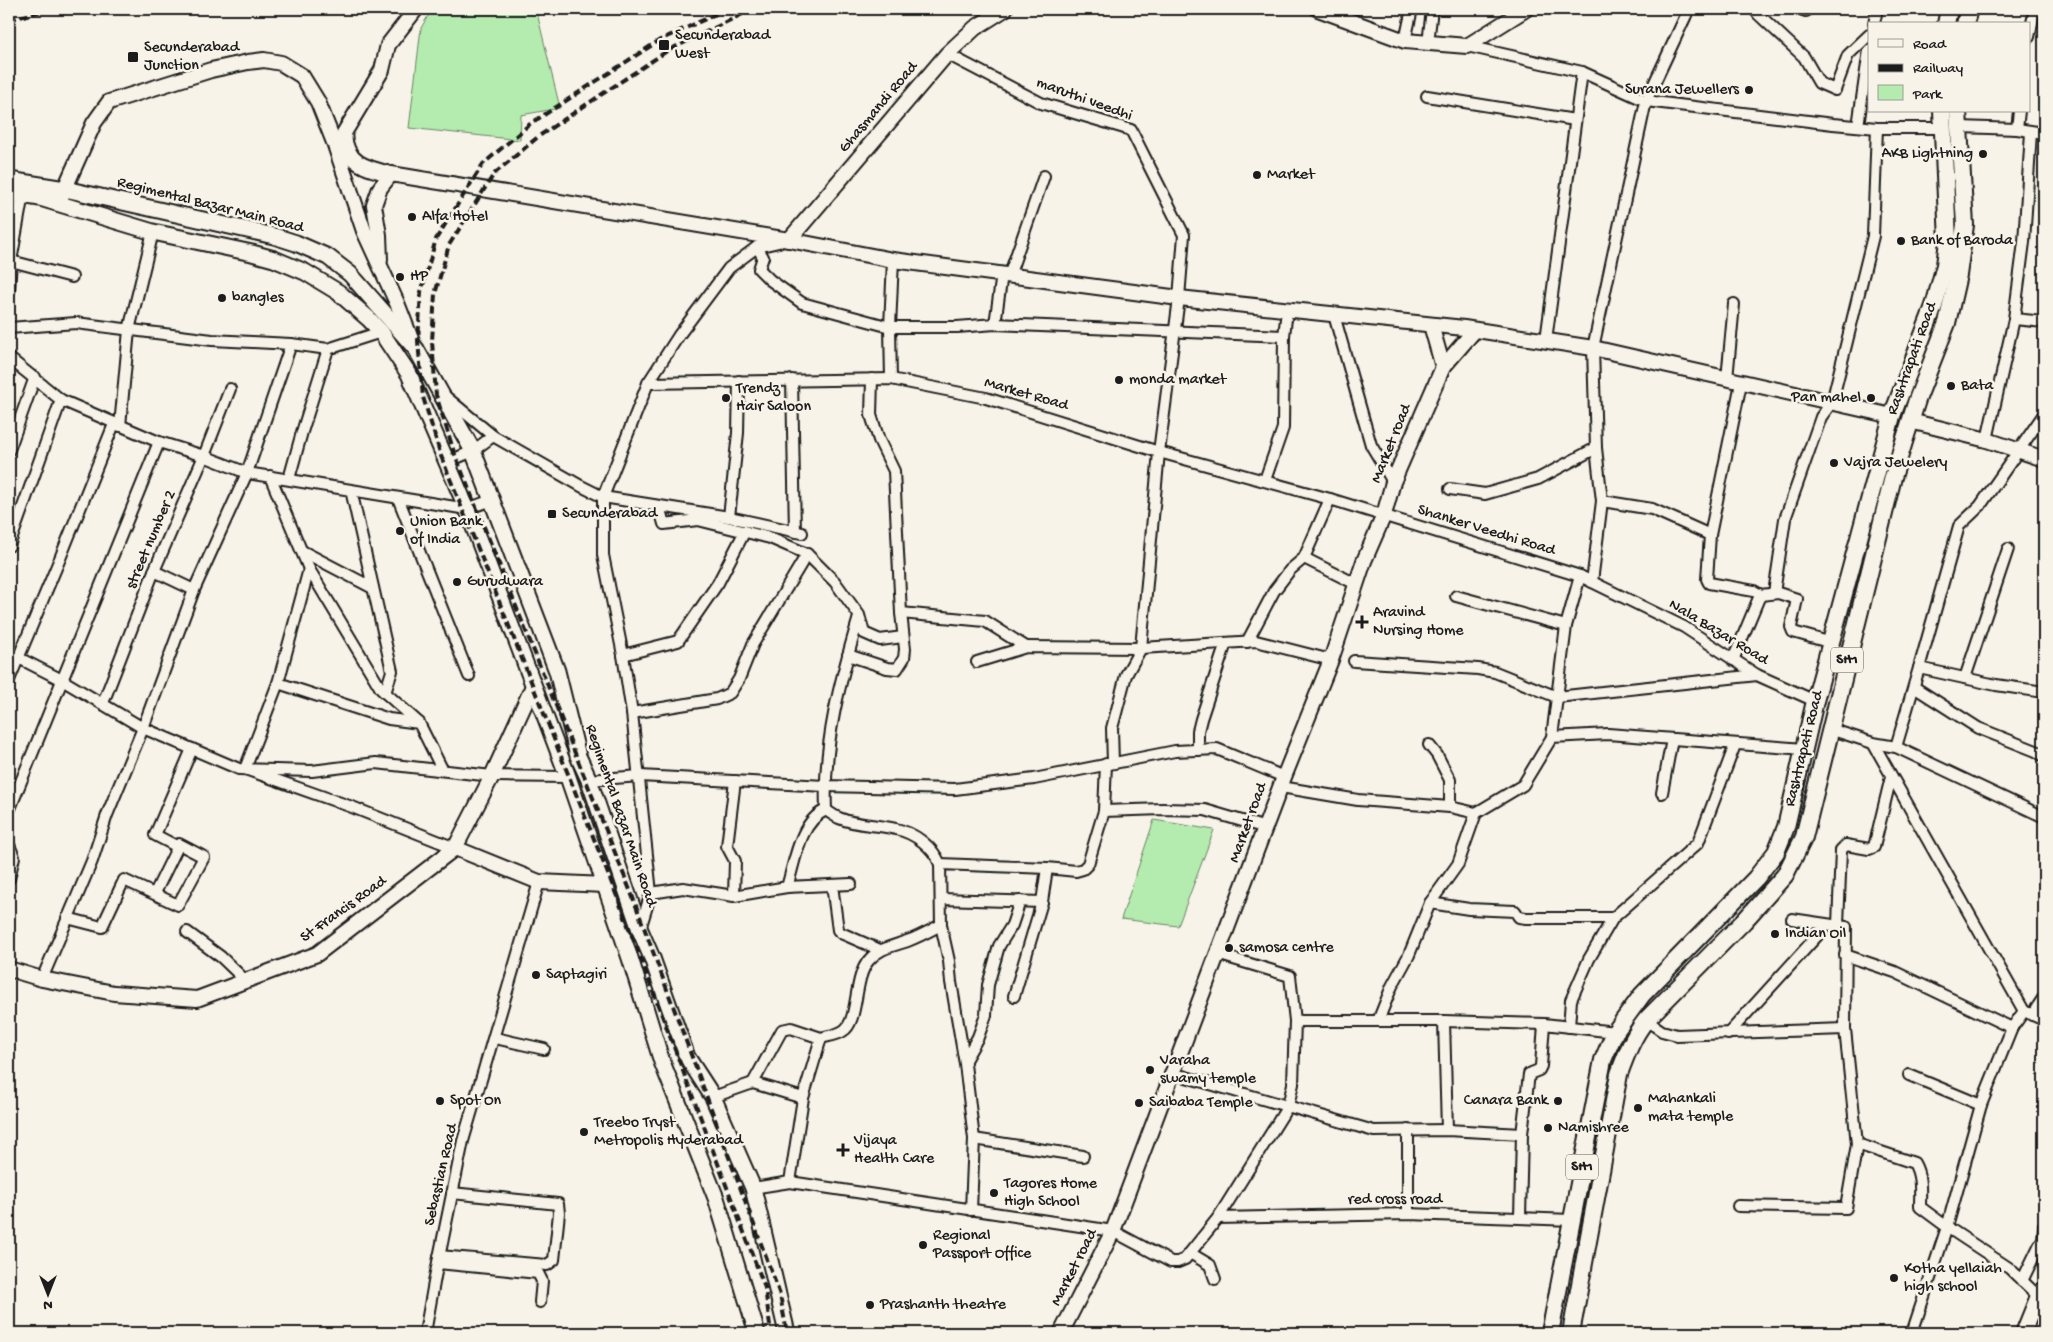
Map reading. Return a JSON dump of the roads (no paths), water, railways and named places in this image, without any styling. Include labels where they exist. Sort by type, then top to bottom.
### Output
[{"type":"main road","points":[[1946,22],[1949,9]]},
{"type":"main road","points":[[1965,22],[1968,9]]},
{"type":"main road","name":"Rashtrapati Road","points":[[1571,1333],[1619,1074],[1637,1031],[1771,892],[1785,875],[1804,837],[1893,477],[1910,421],[1947,323],[1958,275],[1965,225],[1964,205],[1954,122],[1943,112]]},
{"type":"main road","name":"Rashtrapati Road","points":[[1550,1333],[1603,1060],[1615,1032],[1642,995],[1756,878],[1776,852],[1786,827],[1815,701],[1892,416],[1934,306],[1945,265],[1948,241],[1947,206],[1954,122]]},
{"type":"main road","name":"Regimental Bazar Main Road","points":[[9,180],[62,196],[153,232],[229,247],[274,259],[318,278],[338,292],[381,332],[409,374],[467,509],[568,777],[630,958],[662,1062],[716,1198],[757,1333]]},
{"type":"main road","name":"Regimental Bazar Main Road","points":[[16,193],[62,196],[274,236],[316,251],[336,262],[350,274],[416,349],[473,451],[557,671],[578,756],[589,780],[640,930],[650,952],[687,1057],[713,1097],[754,1188],[787,1333]]},
{"type":"main road","points":[[1947,206],[1964,205]]},
{"type":"main road","points":[[1756,878],[1771,892]]},
{"type":"main road","points":[[630,958],[650,952]]},
{"type":"street","points":[[416,9],[388,45],[382,70],[344,133],[345,143],[351,157],[366,168],[391,174],[789,240],[893,260],[1179,298],[1476,330],[1546,340],[1593,348],[1892,416]]},
{"type":"street","name":"Ghasmandi Road","points":[[789,240],[947,54],[975,28],[1005,9]]},
{"type":"street","points":[[1318,9],[1405,41],[1467,46],[1582,72],[1646,100],[1877,128],[1954,122],[2044,133]]},
{"type":"street","points":[[1405,41],[1412,9]]},
{"type":"street","points":[[1428,43],[1432,9]]},
{"type":"street","points":[[1467,46],[1526,9]]},
{"type":"street","points":[[1592,582],[1602,501],[1596,448],[1593,348],[1646,100],[1689,9]]},
{"type":"street","points":[[1756,11],[1768,9]]},
{"type":"street","points":[[1874,22],[1876,9]]},
{"type":"street","points":[[2030,32],[2035,9]]},
{"type":"street","points":[[1756,11],[1804,57],[1820,83],[1835,90],[1848,55],[1868,36]]},
{"type":"street","name":"maruthi veedhi","points":[[947,54],[1041,103],[1131,130],[1184,235],[1179,298],[1159,452],[1141,648]]},
{"type":"street","points":[[1858,126],[1868,57]]},
{"type":"street","points":[[62,196],[94,123],[109,102],[211,70],[264,60],[281,63],[302,76],[318,102],[335,145],[364,231],[416,349]]},
{"type":"street","points":[[1546,340],[1582,72]]},
{"type":"street","points":[[1428,96],[1575,120]]},
{"type":"street","points":[[2017,129],[2019,112]]},
{"type":"street","points":[[1774,593],[1785,519],[1821,418],[1832,402],[1873,236],[1877,128]]},
{"type":"street","points":[[1986,440],[2014,319],[2024,242],[2031,132]]},
{"type":"street","points":[[380,266],[379,235],[374,205],[380,188],[391,174]]},
{"type":"street","points":[[994,324],[1006,275],[1044,176]]},
{"type":"street","points":[[9,290],[16,193]]},
{"type":"street","points":[[9,680],[117,425],[129,330],[153,232]]},
{"type":"street","points":[[640,930],[651,893],[632,713],[623,655],[603,555],[603,497],[648,383],[679,335],[729,268],[757,247],[789,240]]},
{"type":"street","points":[[757,247],[763,257],[759,268],[770,280],[802,303],[890,328],[958,328],[994,324],[1284,336]]},
{"type":"street","points":[[891,379],[890,328],[893,260]]},
{"type":"street","points":[[11,261],[72,277]]},
{"type":"street","points":[[1734,304],[1734,381],[1710,535],[1707,580],[1709,583],[1754,591],[1761,595],[1774,593],[1797,599],[1791,627],[1793,632],[1832,643]]},
{"type":"street","points":[[1264,480],[1283,428],[1284,336],[1287,310]]},
{"type":"street","points":[[1334,315],[1371,445],[1393,482]]},
{"type":"street","points":[[2014,319],[2044,322]]},
{"type":"street","points":[[9,328],[76,323],[212,340],[291,344],[328,349],[381,332]]},
{"type":"street","points":[[1431,325],[1442,367]]},
{"type":"street","name":"Market road","points":[[1061,1333],[1113,1231],[1282,782],[1331,660],[1356,584],[1384,515],[1393,482],[1442,367],[1476,330]]},
{"type":"street","points":[[42,979],[92,860],[107,815],[144,728],[194,590],[247,473],[291,344]]},
{"type":"street","points":[[289,479],[328,349]]},
{"type":"street","points":[[9,358],[61,400],[158,442],[204,456],[247,473],[467,509],[492,500]]},
{"type":"street","points":[[9,450],[35,378]]},
{"type":"street","points":[[848,655],[887,668],[897,669],[904,658],[894,471],[879,440],[871,415],[872,379]]},
{"type":"street","name":"Market Road","points":[[648,383],[891,379],[986,398],[1159,452],[1384,515]]},
{"type":"street","points":[[439,391],[493,436],[603,497],[728,517],[799,532],[792,380]]},
{"type":"street","points":[[728,517],[738,433],[739,381]]},
{"type":"street","name":"street number 2","points":[[103,703],[154,571],[204,456],[230,389]]},
{"type":"street","points":[[9,546],[61,400]]},
{"type":"street","points":[[1896,747],[1959,526],[1980,506],[2044,414]]},
{"type":"street","points":[[1910,421],[1986,440],[2044,459]]},
{"type":"street","points":[[447,462],[473,451],[493,436]]},
{"type":"street","points":[[9,811],[158,442]]},
{"type":"street","points":[[1450,489],[1485,494],[1538,479],[1596,448]]},
{"type":"street","points":[[270,476],[310,569],[381,689],[419,722],[442,769]]},
{"type":"street","points":[[351,490],[392,671],[385,693]]},
{"type":"street","points":[[398,498],[469,676]]},
{"type":"street","points":[[1247,642],[1274,591],[1290,570],[1304,558],[1330,499]]},
{"type":"street","points":[[1602,501],[1652,509],[1710,535]]},
{"type":"street","points":[[658,506],[664,524],[698,520],[770,538],[807,554],[835,582],[859,615],[864,633],[880,640],[903,637]]},
{"type":"street","name":"Shanker Veedhi Road","points":[[1384,515],[1580,576]]},
{"type":"street","points":[[623,655],[678,641],[718,583],[745,531]]},
{"type":"street","points":[[1965,678],[2008,549]]},
{"type":"street","points":[[302,551],[373,588]]},
{"type":"street","points":[[632,713],[717,699],[730,693],[739,679],[753,644],[807,554]]},
{"type":"street","points":[[1304,558],[1356,584]]},
{"type":"street","points":[[245,769],[278,683],[310,569]]},
{"type":"street","points":[[154,571],[194,590]]},
{"type":"street","points":[[1378,1021],[1390,991],[1409,955],[1430,903],[1458,864],[1476,812],[1523,784],[1552,737],[1566,626],[1580,576]]},
{"type":"street","name":"Nala Bazar Road","points":[[1580,576],[1684,627],[1757,675],[1815,701]]},
{"type":"street","points":[[1733,660],[1761,595]]},
{"type":"street","points":[[1456,596],[1566,626]]},
{"type":"street","points":[[901,613],[985,620],[1026,647]]},
{"type":"street","points":[[826,810],[825,786],[831,730],[839,684],[859,615]]},
{"type":"street","points":[[977,662],[1026,647],[1141,648],[1247,642],[1267,642],[1331,660]]},
{"type":"street","points":[[1198,750],[1198,732],[1201,719],[1226,643]]},
{"type":"street","points":[[940,864],[1047,868],[1076,871],[1083,869],[1088,864],[1104,811],[1112,728],[1126,675],[1141,648]]},
{"type":"street","points":[[9,653],[62,680],[144,728],[239,769],[312,771],[376,763],[492,776],[568,777]]},
{"type":"street","points":[[1354,661],[1495,672],[1557,697],[1757,675]]},
{"type":"street","points":[[1920,668],[1965,678],[2044,689]]},
{"type":"street","points":[[278,683],[388,719],[419,722]]},
{"type":"street","name":"St Francis Road","points":[[9,969],[42,979],[114,993],[197,999],[317,954],[455,848],[492,776],[533,686]]},
{"type":"street","points":[[1914,687],[1978,728],[2044,756]]},
{"type":"street","points":[[1830,729],[1873,743],[1896,747],[2044,817]]},
{"type":"street","points":[[1552,737],[1608,734],[1804,749]]},
{"type":"street","points":[[1662,793],[1672,739]]},
{"type":"street","points":[[1873,743],[2028,1013],[2044,1020]]},
{"type":"street","points":[[1429,745],[1437,755],[1450,780],[1450,807]]},
{"type":"street","points":[[1569,1027],[1572,1000],[1590,959],[1613,918],[1698,843],[1735,745]]},
{"type":"street","points":[[178,847],[155,835],[192,749]]},
{"type":"street","points":[[589,780],[640,776],[825,786],[955,789],[1034,779],[1176,751],[1216,749],[1282,782],[1358,800],[1450,807],[1476,812]]},
{"type":"street","points":[[245,769],[352,807],[539,882],[605,885]]},
{"type":"street","points":[[1728,1034],[1833,925],[1842,850],[1846,845],[1869,849],[1874,847],[1891,777]]},
{"type":"street","points":[[734,896],[735,861],[727,846],[735,781]]},
{"type":"street","points":[[826,810],[839,819],[897,829],[919,840],[932,850],[940,864],[941,924],[950,961],[950,982],[965,1060],[974,1139],[971,1210]]},
{"type":"street","points":[[787,887],[802,837],[811,820],[818,813],[826,810]]},
{"type":"street","points":[[1104,811],[1205,810],[1266,828]]},
{"type":"street","points":[[67,918],[102,927],[124,880],[178,905],[204,857],[179,844],[154,893]]},
{"type":"street","points":[[9,845],[14,857],[9,879]]},
{"type":"street","points":[[1014,996],[1042,902],[1047,868]]},
{"type":"street","name":"Sebastian Road","points":[[426,1333],[463,1141],[495,1038],[539,882]]},
{"type":"street","points":[[651,893],[683,888],[734,896],[787,887],[850,884]]},
{"type":"street","points":[[832,885],[838,930],[880,950]]},
{"type":"street","points":[[941,899],[1042,902]]},
{"type":"street","points":[[965,1060],[978,1038],[986,1015],[988,986],[999,946],[1012,925],[1020,901]]},
{"type":"street","points":[[1430,903],[1469,909],[1515,911],[1519,916],[1526,918],[1613,918]]},
{"type":"street","points":[[1738,1206],[1846,1208],[1857,1144],[1845,1029],[1847,929],[1843,925],[1792,919]]},
{"type":"street","points":[[753,1083],[782,1030],[791,1028],[821,1038],[843,1031],[853,1018],[858,980],[869,960],[880,950],[909,941],[941,924]]},
{"type":"street","points":[[187,932],[221,957],[246,981]]},
{"type":"street","points":[[754,1188],[790,1182],[1113,1231],[1171,1262],[1185,1259],[1218,1218],[1288,1106],[1293,1084],[1295,1021],[1290,976],[1217,954]]},
{"type":"street","points":[[1846,955],[1895,972],[2012,1028]]},
{"type":"street","points":[[1912,1333],[1947,1227],[1981,1105],[2012,1028],[2044,997]]},
{"type":"street","points":[[1646,1020],[1662,1031],[1677,1036],[1845,1029]]},
{"type":"street","points":[[1295,1021],[1444,1021],[1544,1024],[1615,1032]]},
{"type":"street","points":[[1444,1021],[1447,1130]]},
{"type":"street","points":[[1520,1217],[1522,1134],[1529,1074],[1539,1070],[1542,1066],[1544,1024]]},
{"type":"street","points":[[495,1038],[544,1049]]},
{"type":"street","points":[[790,1182],[803,1098],[821,1038]]},
{"type":"street","points":[[1172,1073],[1374,1131],[1447,1130],[1522,1134]]},
{"type":"street","points":[[1909,1075],[1981,1105]]},
{"type":"street","points":[[713,1097],[753,1083],[803,1098]]},
{"type":"street","points":[[1408,1130],[1408,1214]]},
{"type":"street","points":[[974,1139],[1083,1156]]},
{"type":"street","points":[[1857,1144],[1914,1164],[1919,1171],[1920,1207],[2002,1263],[2022,1281],[2042,1294],[2023,1333]]},
{"type":"street","points":[[439,1259],[547,1265],[554,1260],[559,1213],[558,1204],[452,1193]]},
{"type":"street","name":"red cross road","points":[[1218,1218],[1408,1214],[1572,1220]]},
{"type":"street","points":[[2022,1281],[2044,1240],[2044,1226]]},
{"type":"street","points":[[1190,1253],[1210,1265],[1215,1278]]},
{"type":"street","points":[[439,1259],[538,1273],[542,1281],[540,1302]]},
{"type":"railway","points":[[9,20],[49,9]]},
{"type":"railway","points":[[727,9],[660,40],[530,124],[483,164],[436,239],[421,292],[418,341],[423,397],[441,456],[618,899],[765,1288],[771,1333]]},
{"type":"railway","points":[[753,9],[667,51],[539,136],[494,174],[449,245],[435,294],[432,341],[436,395],[454,452],[632,895],[780,1295],[787,1333]]},
{"type":"place","name":"Secunderabad West","points":[[664,45]]},
{"type":"place","name":"Secunderabad Junction","points":[[133,57]]},
{"type":"place","name":"Surana Jewellers","points":[[1749,90]]},
{"type":"place","name":"AKB Lightning","points":[[1983,154]]},
{"type":"place","name":"Market","points":[[1257,175]]},
{"type":"place","name":"Alfa Hotel","points":[[412,217]]},
{"type":"place","name":"Bank of Baroda","points":[[1901,241]]},
{"type":"place","name":"HP","points":[[400,277]]},
{"type":"place","name":"bangles","points":[[222,298]]},
{"type":"place","name":"monda market","points":[[1119,380]]},
{"type":"place","name":"Bata","points":[[1951,386]]},
{"type":"place","name":"Trendz Hair Saloon","points":[[726,398]]},
{"type":"place","name":"Pan mahel","points":[[1871,398]]},
{"type":"place","name":"Vajra Jewelery","points":[[1834,463]]},
{"type":"place","name":"Secunderabad","points":[[552,514]]},
{"type":"place","name":"Union Bank of India","points":[[400,531]]},
{"type":"place","name":"Gurudwara","points":[[457,582]]},
{"type":"place","name":"Aravind Nursing Home","points":[[1362,622]]},
{"type":"place","name":"Indian Oil","points":[[1775,934]]},
{"type":"place","name":"samosa centre","points":[[1229,948]]},
{"type":"place","name":"Saptagiri","points":[[536,975]]},
{"type":"place","name":"Varaha swamy temple","points":[[1150,1070]]},
{"type":"place","name":"Spot On","points":[[440,1101]]},
{"type":"place","name":"Canara Bank","points":[[1558,1101]]},
{"type":"place","name":"Saibaba Temple","points":[[1139,1103]]},
{"type":"place","name":"Mahankali mata temple","points":[[1638,1108]]},
{"type":"place","name":"Namishree","points":[[1548,1128]]},
{"type":"place","name":"Treebo Tryst Metropolis Hyderabad","points":[[584,1132]]},
{"type":"place","name":"Vijaya Health Care","points":[[843,1150]]},
{"type":"place","name":"Tagores Home High School","points":[[994,1193]]},
{"type":"place","name":"Regional Passport Office","points":[[923,1245]]},
{"type":"place","name":"Kotha yellaiah high school","points":[[1894,1278]]},
{"type":"place","name":"Prashanth theatre","points":[[870,1305]]}]
